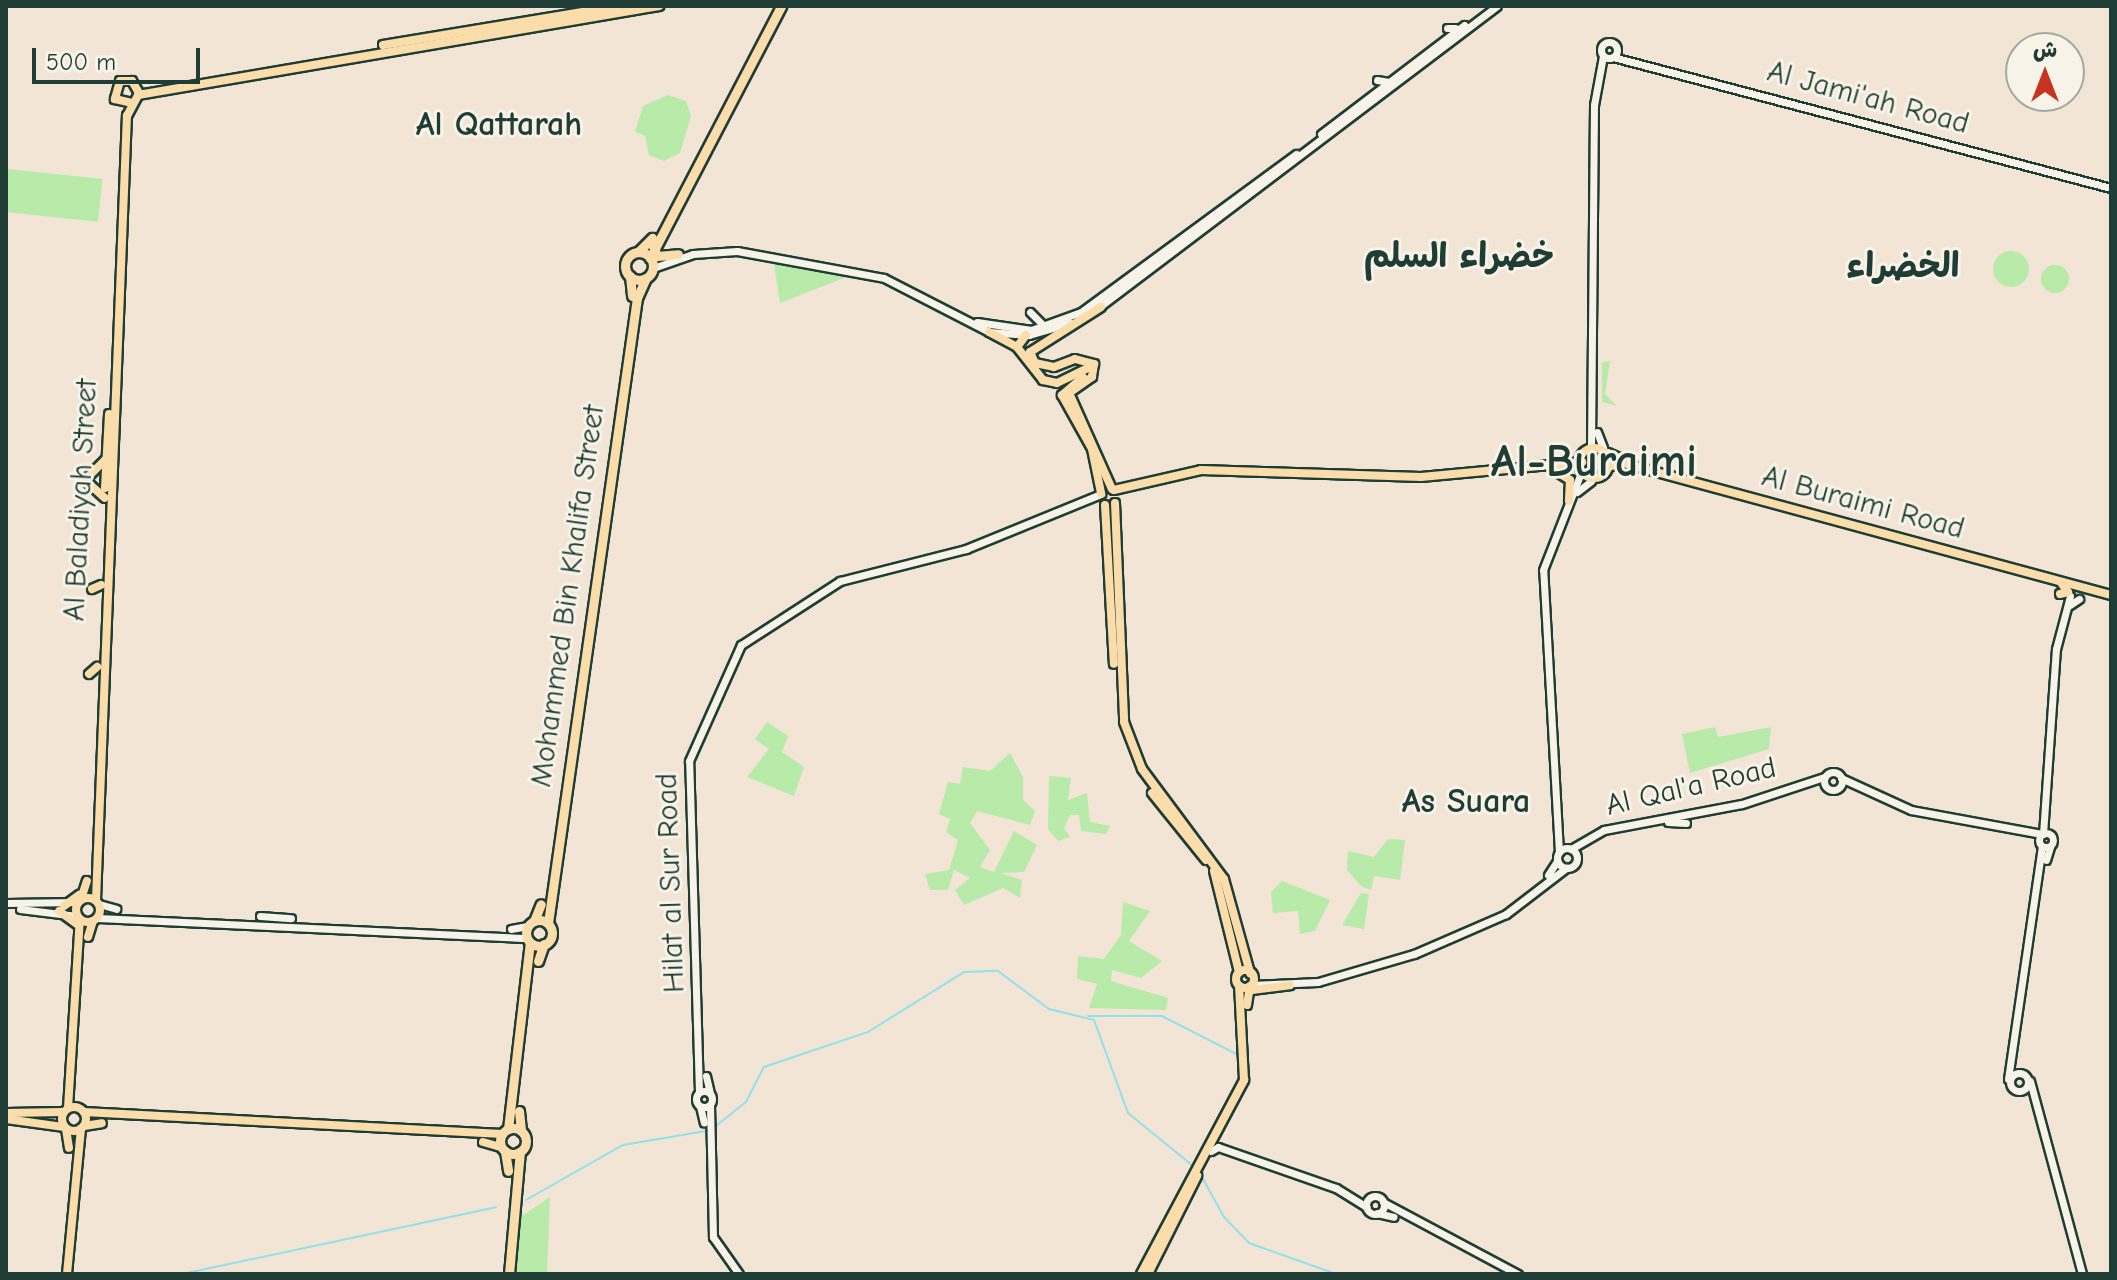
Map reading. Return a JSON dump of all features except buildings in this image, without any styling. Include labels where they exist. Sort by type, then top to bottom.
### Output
[{"type":"highway","points":[[779,6],[653,245],[646,278],[630,276],[625,263],[638,252],[779,6]]},
{"type":"highway","points":[[653,245],[657,256],[678,254]]},
{"type":"highway","points":[[638,252],[651,261]]},
{"type":"highway","name":"Mohammed Bin Khalifa Street","points":[[529,940],[630,276]]},
{"type":"highway","name":"Mohammed Bin Khalifa Street","points":[[544,944],[551,936],[548,923],[637,298],[646,278]]},
{"type":"highway","points":[[531,924],[548,923]]},
{"type":"highway","points":[[529,940],[544,944],[506,1274],[503,1149],[529,940]]},
{"type":"highway","points":[[505,1132],[521,1131]]},
{"type":"highway","points":[[503,1149],[520,1151]]},
{"type":"main road","points":[[619,6],[429,41],[303,64],[118,102],[117,83],[136,85],[314,57],[429,41],[659,6]]},
{"type":"main road","points":[[989,332],[1029,332],[1051,326],[1101,300],[1442,41],[1452,28],[1489,6]]},
{"type":"main road","points":[[1027,354],[1101,307],[1497,6]]},
{"type":"main road","points":[[1442,41],[1452,28]]},
{"type":"main road","points":[[1564,853],[1543,570],[1582,462],[1591,448],[1594,105],[1611,55]]},
{"type":"main road","points":[[1239,986],[1290,985],[1414,954],[1506,914],[1566,868],[1548,690],[1550,545],[1574,497],[1604,468],[1606,451],[1597,434],[1598,107],[1611,55]]},
{"type":"main road","name":"Al Jami'ah Road","points":[[1611,55],[2111,186]]},
{"type":"main road","points":[[303,64],[314,57]]},
{"type":"main road","points":[[1368,97],[1374,82],[1389,82]]},
{"type":"main road","name":"Al Baladiyah Street","points":[[96,919],[112,474],[136,85]]},
{"type":"main road","name":"Al Baladiyah Street","points":[[79,918],[80,901],[87,884],[97,667],[96,587],[107,454],[118,102]]},
{"type":"main road","points":[[651,261],[678,254],[740,248],[869,270],[978,323],[1029,332],[1101,307]]},
{"type":"main road","points":[[651,261],[722,250],[867,274],[1017,347],[1053,383],[1090,367],[1062,389],[1113,490]]},
{"type":"main road","points":[[1030,312],[1035,324],[1051,326]]},
{"type":"main road","points":[[1017,347],[1029,332]]},
{"type":"main road","points":[[1027,354],[1035,363],[1054,367],[1075,359],[1094,364],[1092,377],[1069,392],[1107,500],[1124,722],[1142,769],[1193,835],[1228,889],[1251,973],[1247,1002],[1251,1072],[1211,1151],[1202,1161]]},
{"type":"main road","name":"Al Buraimi Road","points":[[1591,448],[2111,593]]},
{"type":"main road","points":[[107,454],[112,474]]},
{"type":"main road","points":[[105,498],[88,478],[107,454]]},
{"type":"main road","points":[[1141,1274],[1246,1071],[1239,972],[1225,894],[1137,770],[1119,723],[1107,500],[1113,490],[1201,470],[1413,477],[1582,462]]},
{"type":"main road","name":"Al Buraimi Road","points":[[1604,468],[1617,462],[2111,593]]},
{"type":"main road","points":[[1107,500],[1208,473],[1399,480],[1554,470],[1580,474],[1591,481]]},
{"type":"main road","points":[[1554,470],[1570,480],[1569,501]]},
{"type":"main road","points":[[1679,478],[1688,490]]},
{"type":"main road","name":"Hilat al Sur Road","points":[[700,1106],[689,761],[741,645],[840,581],[966,549],[1107,500]]},
{"type":"main road","name":"Hilat al Sur Road","points":[[710,1105],[693,761],[747,643],[842,583],[968,553],[1107,500]]},
{"type":"main road","points":[[2020,570],[2068,586],[2060,594]]},
{"type":"main road","points":[[2017,1075],[2015,1039],[2044,840],[2056,649],[2070,596],[2070,605],[2079,599]]},
{"type":"main road","points":[[89,674],[97,667]]},
{"type":"main road","points":[[2044,840],[1839,788],[1824,782],[1832,772],[1841,778],[1912,810],[2044,840]]},
{"type":"main road","points":[[1839,788],[1841,778]]},
{"type":"main road","name":"Al Qal'a Road","points":[[1251,973],[1302,980],[1409,952],[1504,911],[1564,853],[1604,830],[1680,816],[1824,782]]},
{"type":"main road","name":"Al Qal'a Road","points":[[1566,868],[1597,836],[1642,828],[1665,818],[1720,814],[1824,782]]},
{"type":"main road","points":[[1790,784],[1811,784]]},
{"type":"main road","points":[[1665,818],[1680,816]]},
{"type":"main road","points":[[1665,818],[1686,823]]},
{"type":"main road","points":[[1174,822],[1193,835]]},
{"type":"main road","points":[[2033,1085],[2024,1089],[2010,1087],[2008,1079],[2044,840]]},
{"type":"main road","points":[[1564,853],[1577,857]]},
{"type":"main road","points":[[62,908],[87,884]]},
{"type":"main road","points":[[6,906],[62,908],[80,901],[531,924]]},
{"type":"main road","points":[[62,908],[79,918],[529,940]]},
{"type":"main road","points":[[62,908],[75,921],[83,941]]},
{"type":"main road","points":[[65,1272],[69,1153],[66,1110],[73,1090],[83,941],[79,918]]},
{"type":"main road","points":[[65,1272],[82,1127],[96,919]]},
{"type":"main road","points":[[1239,972],[1251,973]]},
{"type":"main road","points":[[1247,1002],[1258,985],[1290,985]]},
{"type":"main road","points":[[2008,1079],[2017,1075]]},
{"type":"main road","points":[[2017,1075],[2033,1085],[2080,1274]]},
{"type":"main road","points":[[2024,1089],[2080,1274]]},
{"type":"main road","points":[[44,1118],[73,1090]]},
{"type":"main road","points":[[699,1092],[710,1093]]},
{"type":"main road","points":[[732,1274],[711,1241],[707,1130],[710,1105],[700,1106],[707,1130],[713,1237],[739,1274]]},
{"type":"main road","points":[[6,1119],[44,1118],[66,1110],[505,1132]]},
{"type":"main road","points":[[6,1113],[44,1118],[66,1128],[503,1149]]},
{"type":"main road","points":[[44,1118],[64,1133],[69,1153]]},
{"type":"main road","points":[[1218,1137],[1227,1148],[1383,1202],[1518,1274]]},
{"type":"main road","points":[[1211,1151],[1218,1147],[1336,1188],[1377,1213],[1509,1274]]},
{"type":"main road","points":[[1148,1274],[1193,1177]]},
{"type":"main road","points":[[1366,1207],[1370,1197]]},
{"type":"main road","points":[[1377,1213],[1383,1202]]},
{"type":"green space","points":[[668,95],[686,101],[691,116],[680,153],[664,161],[649,155],[645,136],[635,132],[643,106]]},
{"type":"green space","points":[[7,169],[102,179],[98,222],[6,212]]},
{"type":"green space","points":[[2011,251],[2023,257],[2029,269],[2023,281],[2011,287],[1999,281],[1993,269],[1999,257]]},
{"type":"green space","points":[[774,264],[849,276],[780,303]]},
{"type":"green space","points":[[2055,265],[2065,269],[2069,279],[2065,289],[2055,293],[2045,289],[2041,279],[2045,269]]},
{"type":"green space","points":[[1610,361],[1605,394],[1617,406],[1602,402],[1602,362]]},
{"type":"green space","points":[[1593,451],[1602,455],[1606,464],[1602,473],[1593,477],[1584,473],[1580,464],[1584,455]]},
{"type":"green space","points":[[767,722],[788,736],[782,752],[804,767],[794,796],[747,777],[769,749],[755,739]]},
{"type":"green space","points":[[1715,727],[1718,737],[1771,727],[1769,749],[1690,773],[1682,734]]},
{"type":"green space","points":[[1010,753],[1023,777],[1023,800],[1035,811],[1030,825],[977,811],[970,823],[990,850],[980,867],[994,872],[1014,831],[1037,845],[1024,872],[1001,873],[1022,880],[1020,898],[1003,888],[964,905],[955,890],[970,878],[954,870],[948,890],[930,890],[925,874],[949,870],[958,840],[946,832],[950,819],[939,814],[948,782],[960,784],[963,767],[990,771]]},
{"type":"green space","points":[[1049,776],[1071,778],[1068,800],[1087,793],[1090,822],[1110,826],[1106,834],[1081,831],[1079,815],[1070,815],[1064,828],[1070,837],[1058,841],[1048,829]]},
{"type":"green space","points":[[1388,839],[1405,840],[1400,880],[1374,876],[1371,890],[1361,886],[1347,870],[1348,851],[1374,857]]},
{"type":"green space","points":[[1282,881],[1330,900],[1315,931],[1300,934],[1298,911],[1273,913],[1271,892]]},
{"type":"green space","points":[[1361,893],[1369,894],[1364,929],[1342,925]]},
{"type":"green space","points":[[1123,902],[1150,911],[1129,941],[1162,961],[1141,978],[1112,970],[1111,981],[1168,998],[1166,1010],[1089,1008],[1097,984],[1077,979],[1078,956],[1104,959],[1121,935]]},
{"type":"green space","points":[[550,1197],[547,1274],[514,1274],[516,1220]]},
{"type":"waterway","points":[[712,1129],[746,1102],[764,1067],[868,1032],[964,972],[998,971],[1049,1009],[1094,1020],[1128,1113],[1193,1166]]},
{"type":"waterway","points":[[1088,1016],[1162,1016],[1240,1056]]},
{"type":"waterway","points":[[526,1200],[623,1145],[706,1131]]},
{"type":"waterway","points":[[1198,1170],[1224,1217],[1249,1243],[1336,1274]]},
{"type":"waterway","points":[[182,1274],[496,1207]]},
{"type":"district","name":"Al Qattarah","points":[[499,125]]},
{"type":"district","name":"خضراء السلم","points":[[1459,257]]},
{"type":"district","name":"الخضراء","points":[[1903,267]]},
{"type":"district","name":"Al-Buraimi","points":[[1594,462]]},
{"type":"district","name":"As Suara","points":[[1466,802]]}]
